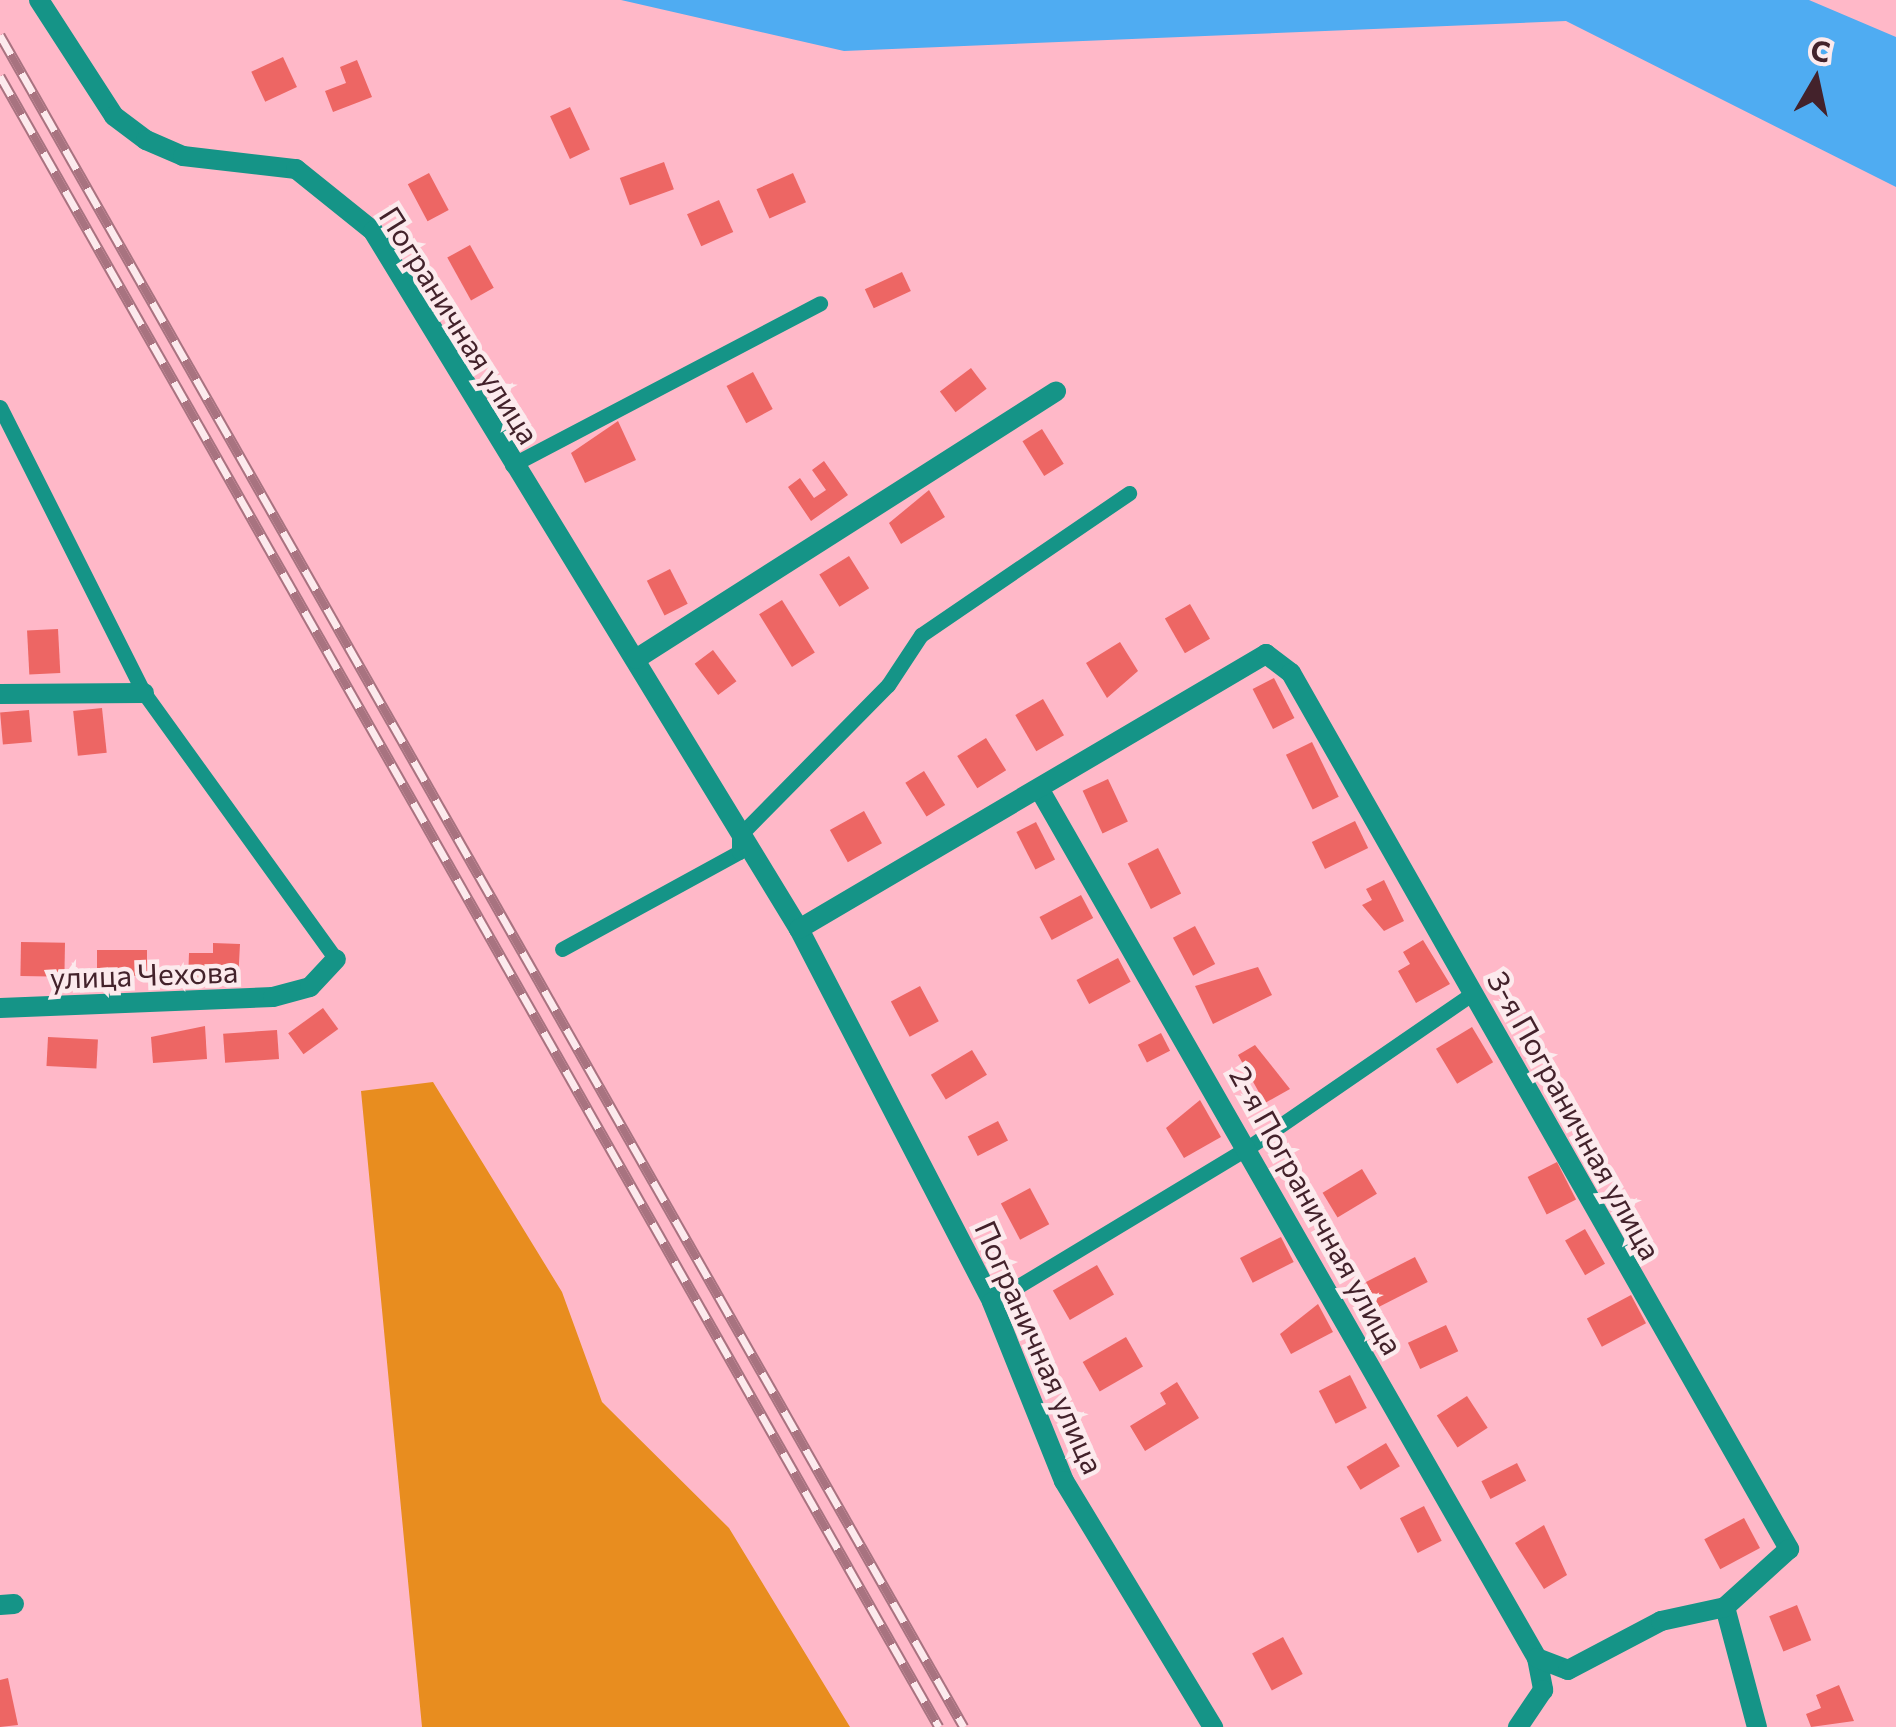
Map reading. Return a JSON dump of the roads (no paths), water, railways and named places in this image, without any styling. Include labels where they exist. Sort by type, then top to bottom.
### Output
[{"type":"street","name":"Пограничная улица","points":[[39,0],[114,116],[146,140],[184,156],[296,169],[337,194],[372,231],[799,930],[992,1302],[1064,1481],[1214,1727]]},
{"type":"street","points":[[636,660],[1056,391]]},
{"type":"street","name":"3-я Пограничная улица","points":[[1041,792],[1253,658],[1266,654],[1290,674],[1789,1550],[1725,1607]]},
{"type":"street","points":[[0,694],[144,693]]},
{"type":"street","points":[[799,930],[1041,792]]},
{"type":"street","name":"2-я Пограничная улица","points":[[1041,792],[1248,1147],[1537,1658]]},
{"type":"street","name":"улица Чехова","points":[[0,1008],[274,997],[310,987],[336,959]]},
{"type":"street","points":[[1537,1658],[1568,1670],[1661,1621],[1725,1607],[1757,1727]]},
{"type":"street","points":[[1518,1727],[1542,1690],[1537,1658]]},
{"type":"lane","points":[[512,465],[820,302]]},
{"type":"lane","points":[[0,408],[144,693],[336,959]]},
{"type":"lane","points":[[562,949],[739,852],[739,836],[888,685],[922,635],[1128,493]]},
{"type":"lane","points":[[992,1302],[1248,1147],[1472,994]]},
{"type":"water","points":[[621,0],[1809,0],[1896,37],[1896,187],[1566,21],[844,51]]},
{"type":"railway","points":[[0,35],[964,1727]]},
{"type":"railway","points":[[0,76],[939,1727]]}]
